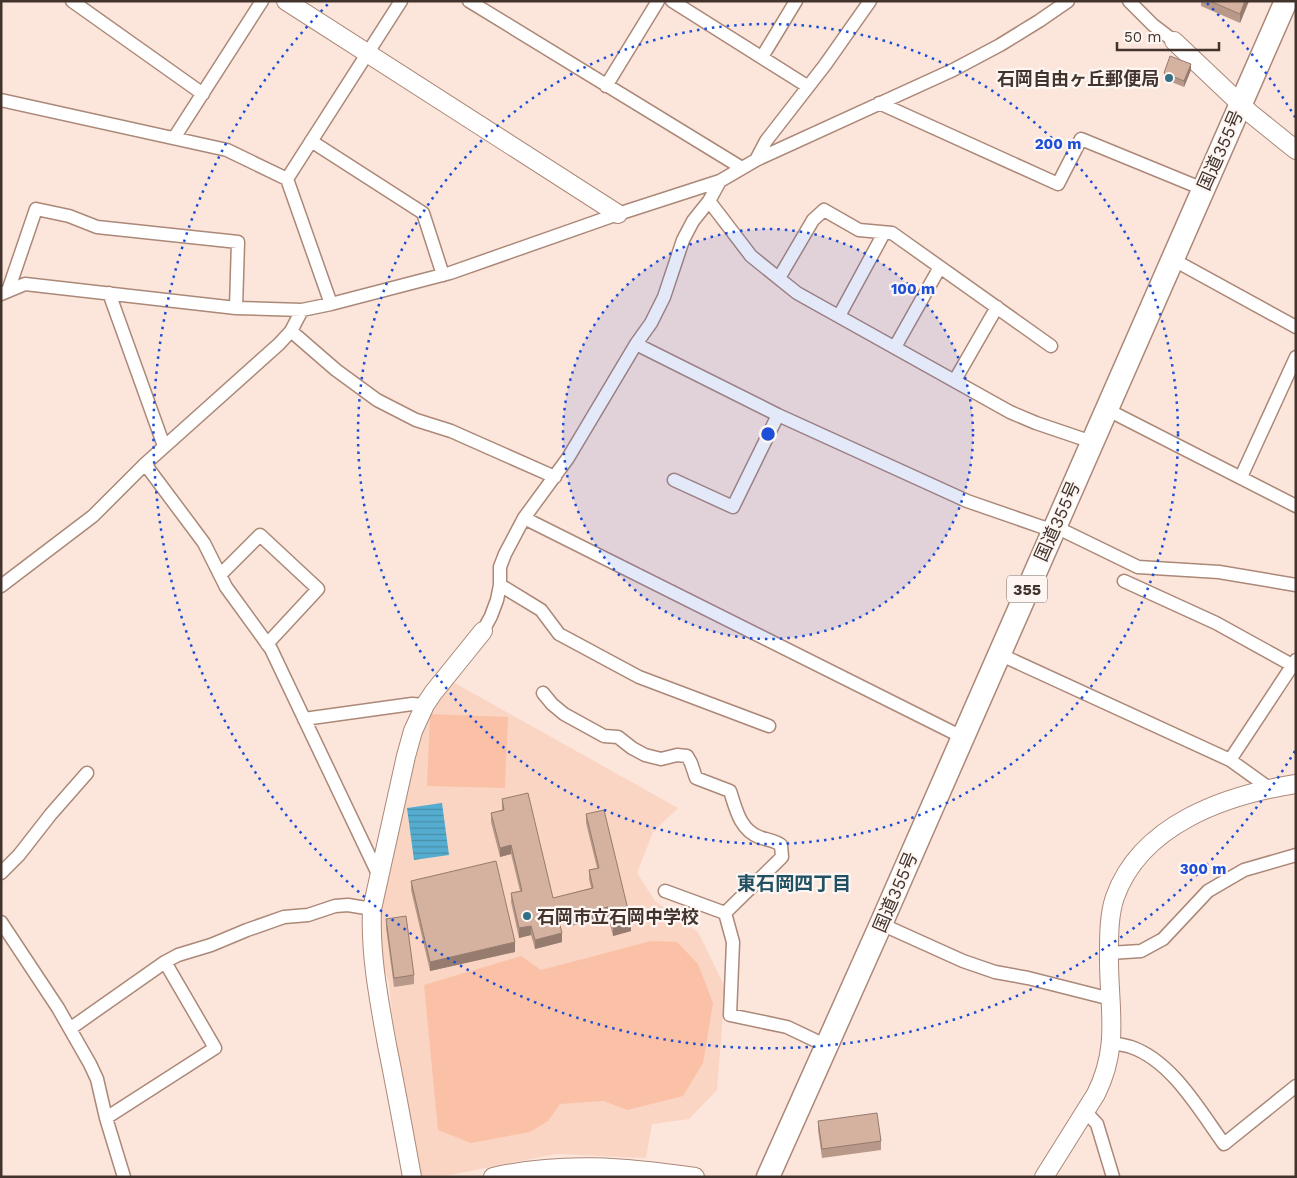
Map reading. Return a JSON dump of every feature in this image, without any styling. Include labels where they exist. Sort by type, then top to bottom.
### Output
[{"type":"highway","name":"国道355号","points":[[768,1177],[1286,1]]},
{"type":"street","points":[[72,1],[203,94]]},
{"type":"street","points":[[174,138],[262,1]]},
{"type":"street","points":[[286,1],[618,214]]},
{"type":"street","points":[[286,179],[401,1]]},
{"type":"street","points":[[469,1],[742,168]]},
{"type":"street","points":[[606,86],[658,1]]},
{"type":"street","points":[[672,1],[808,86]]},
{"type":"street","points":[[762,57],[796,1]]},
{"type":"street","points":[[756,160],[766,141],[825,65],[870,1]]},
{"type":"street","points":[[5,292],[25,284],[236,308],[302,310],[443,275],[618,214],[720,182],[756,160],[953,70],[1000,45],[1068,1]]},
{"type":"street","points":[[1129,1],[1153,25],[1174,40],[1240,104],[1296,150]]},
{"type":"street","points":[[1,100],[227,150],[286,179],[331,304]]},
{"type":"street","points":[[879,103],[1058,184],[1081,139],[1203,189]]},
{"type":"street","points":[[311,142],[423,213],[443,275]]},
{"type":"street","points":[[412,1177],[381,1011],[372,956],[371,934],[372,909],[406,756],[425,705],[483,631],[491,616],[500,585],[500,568],[505,554],[524,518],[568,458],[636,344],[652,322],[664,297],[683,240],[692,222],[709,201],[720,182]]},
{"type":"street","points":[[709,201],[751,256],[797,293],[1010,412],[1092,442]]},
{"type":"street","points":[[5,292],[36,210],[69,216],[97,227],[238,242],[236,308]]},
{"type":"street","points":[[778,278],[812,220],[824,210],[859,230],[892,233],[1051,346]]},
{"type":"street","points":[[839,316],[884,233]]},
{"type":"street","points":[[1172,259],[1296,327]]},
{"type":"street","points":[[895,347],[940,267]]},
{"type":"street","points":[[109,293],[164,446]]},
{"type":"street","points":[[955,380],[997,308]]},
{"type":"street","points":[[1,586],[93,516],[164,446],[279,344],[291,331],[302,310]]},
{"type":"street","points":[[291,331],[336,370],[378,400],[416,420],[452,432],[555,477]]},
{"type":"street","points":[[636,344],[778,415],[967,501],[1054,530],[1064,531],[1138,567],[1219,572],[1296,585]]},
{"type":"street","points":[[1241,478],[1296,357]]},
{"type":"street","points":[[1106,410],[1296,506]]},
{"type":"street","points":[[674,480],[733,507],[778,415]]},
{"type":"street","points":[[145,464],[204,543],[226,587],[267,644],[379,876]]},
{"type":"street","points":[[524,518],[962,737]]},
{"type":"street","points":[[220,575],[260,535],[318,589],[267,644]]},
{"type":"street","points":[[1124,581],[1216,623],[1294,663],[1230,760]]},
{"type":"street","points":[[500,585],[542,610],[559,634],[639,677],[769,726]]},
{"type":"street","points":[[999,654],[1230,760],[1269,788]]},
{"type":"street","points":[[543,694],[564,714],[604,736],[618,737],[645,755],[660,759],[677,755],[687,756],[696,778],[730,792],[743,826],[758,837],[776,841],[781,845],[782,857],[725,913]]},
{"type":"street","points":[[304,719],[412,704],[425,705]]},
{"type":"street","points":[[1,873],[19,855],[51,814],[88,773]]},
{"type":"street","points":[[1044,1177],[1102,1082],[1110,1058],[1112,1043],[1109,953],[1111,916],[1122,880],[1137,857],[1156,839],[1176,825],[1200,812],[1226,802],[1269,788],[1296,784]]},
{"type":"street","points":[[1109,953],[1141,950],[1163,939],[1208,892],[1244,870],[1296,855]]},
{"type":"street","points":[[665,891],[725,913]]},
{"type":"street","points":[[71,1028],[165,962],[178,955],[211,945],[284,917],[308,915],[335,906],[348,905],[372,909]]},
{"type":"street","points":[[725,913],[733,942],[730,1015],[787,1027],[827,1046]]},
{"type":"street","points":[[1,922],[71,1028],[97,1079],[106,1118],[124,1177]]},
{"type":"street","points":[[881,924],[963,961],[995,972],[1028,978],[1111,999]]},
{"type":"street","points":[[106,1118],[215,1048],[165,962]]},
{"type":"street","points":[[1112,1043],[1132,1047],[1155,1060],[1179,1082],[1224,1144],[1296,1086]]},
{"type":"street","points":[[1085,1111],[1097,1124],[1113,1177]]},
{"type":"street","points":[[492,1177],[531,1170],[600,1166],[651,1170],[695,1177]]},
{"type":"shaded area","name":"石岡市立石岡中学校","points":[[453,682],[678,808],[653,832],[637,873],[655,901],[698,932],[725,987],[717,1090],[689,1119],[652,1124],[646,1158],[556,1154],[440,1177],[422,1177],[397,1059],[389,983],[376,945],[378,896],[409,756],[427,715]]},
{"type":"shaded area","points":[[430,714],[508,717],[505,788],[427,786]]},
{"type":"shaded area","points":[[651,941],[677,942],[698,964],[713,1003],[703,1063],[683,1096],[627,1110],[604,1101],[560,1104],[548,1121],[530,1132],[471,1143],[438,1130],[424,985],[521,956],[541,970]]},
{"type":"water","points":[[442,803],[449,855],[414,860],[407,808]]},
{"type":"building","points":[[1210,1],[1245,1],[1240,14]]},
{"type":"building","points":[[1170,56],[1191,64],[1184,81],[1164,73]]},
{"type":"building","points":[[528,793],[553,898],[593,888],[589,870],[599,868],[586,814],[604,810],[631,922],[613,926],[608,907],[566,918],[565,912],[557,914],[562,933],[535,940],[531,926],[519,928],[511,893],[522,891],[511,845],[500,848],[491,813],[504,810],[502,799]]},
{"type":"building","points":[[496,861],[515,942],[430,962],[411,881]]},
{"type":"building","points":[[406,916],[414,975],[394,978],[386,919]]},
{"type":"building","points":[[877,1113],[881,1141],[822,1149],[818,1121]]},
{"type":"place","name":"石岡自由ヶ丘郵便局","points":[[1169,78]]},
{"type":"place","name":"石岡市立石岡中学校","points":[[527,916]]},
{"type":"district","name":"東石岡四丁目","points":[[794,883]]}]
